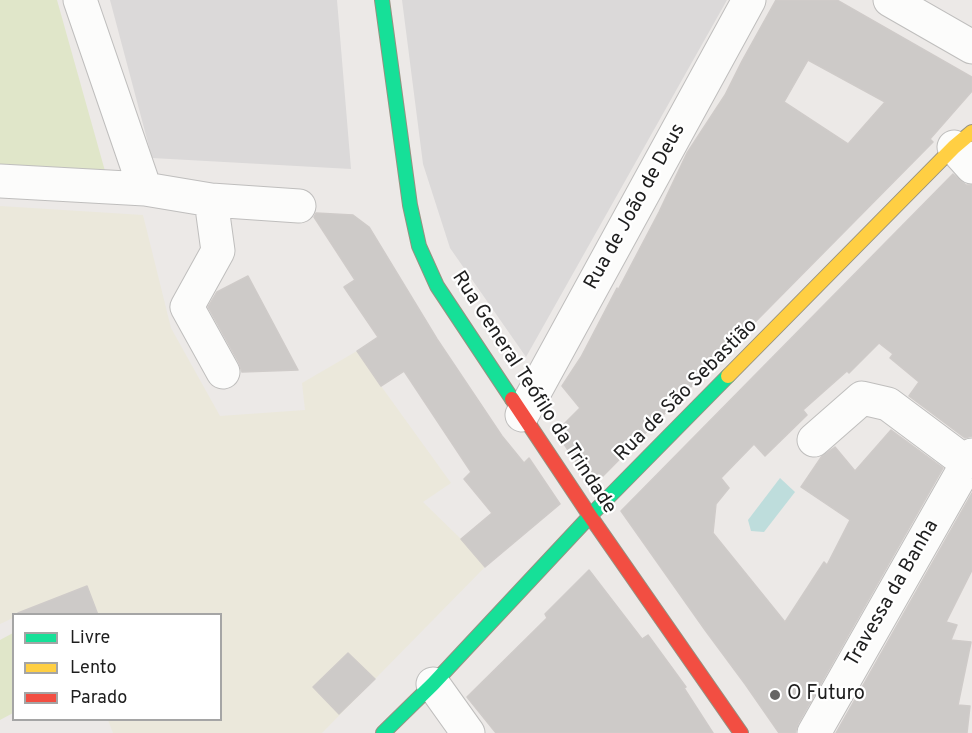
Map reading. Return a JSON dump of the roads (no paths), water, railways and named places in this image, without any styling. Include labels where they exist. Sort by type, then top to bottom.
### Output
[{"type":"main road","name":"Rua General Teófilo da Trindade","points":[[382,0],[410,205],[419,246],[437,286],[590,516],[741,733]]},
{"type":"main road","name":"Rua de São Sebastião","points":[[383,733],[433,684],[590,516],[966,149]]},
{"type":"street","points":[[81,0],[145,189]]},
{"type":"street","name":"Rua de João de Deus","points":[[522,415],[749,0]]},
{"type":"street","points":[[890,0],[972,46]]},
{"type":"street","points":[[0,181],[145,189],[211,200],[299,206]]},
{"type":"street","points":[[211,200],[218,251],[187,307],[224,372]]},
{"type":"street","points":[[814,440],[862,398],[888,404],[970,459]]},
{"type":"street","name":"Travessa da Banha","points":[[814,733],[970,459]]},
{"type":"street","points":[[433,684],[468,733]]},
{"type":"water","points":[[780,478],[795,492],[764,532],[751,531],[748,520]]},
{"type":"place","name":"O Futuro","points":[[775,695]]}]
